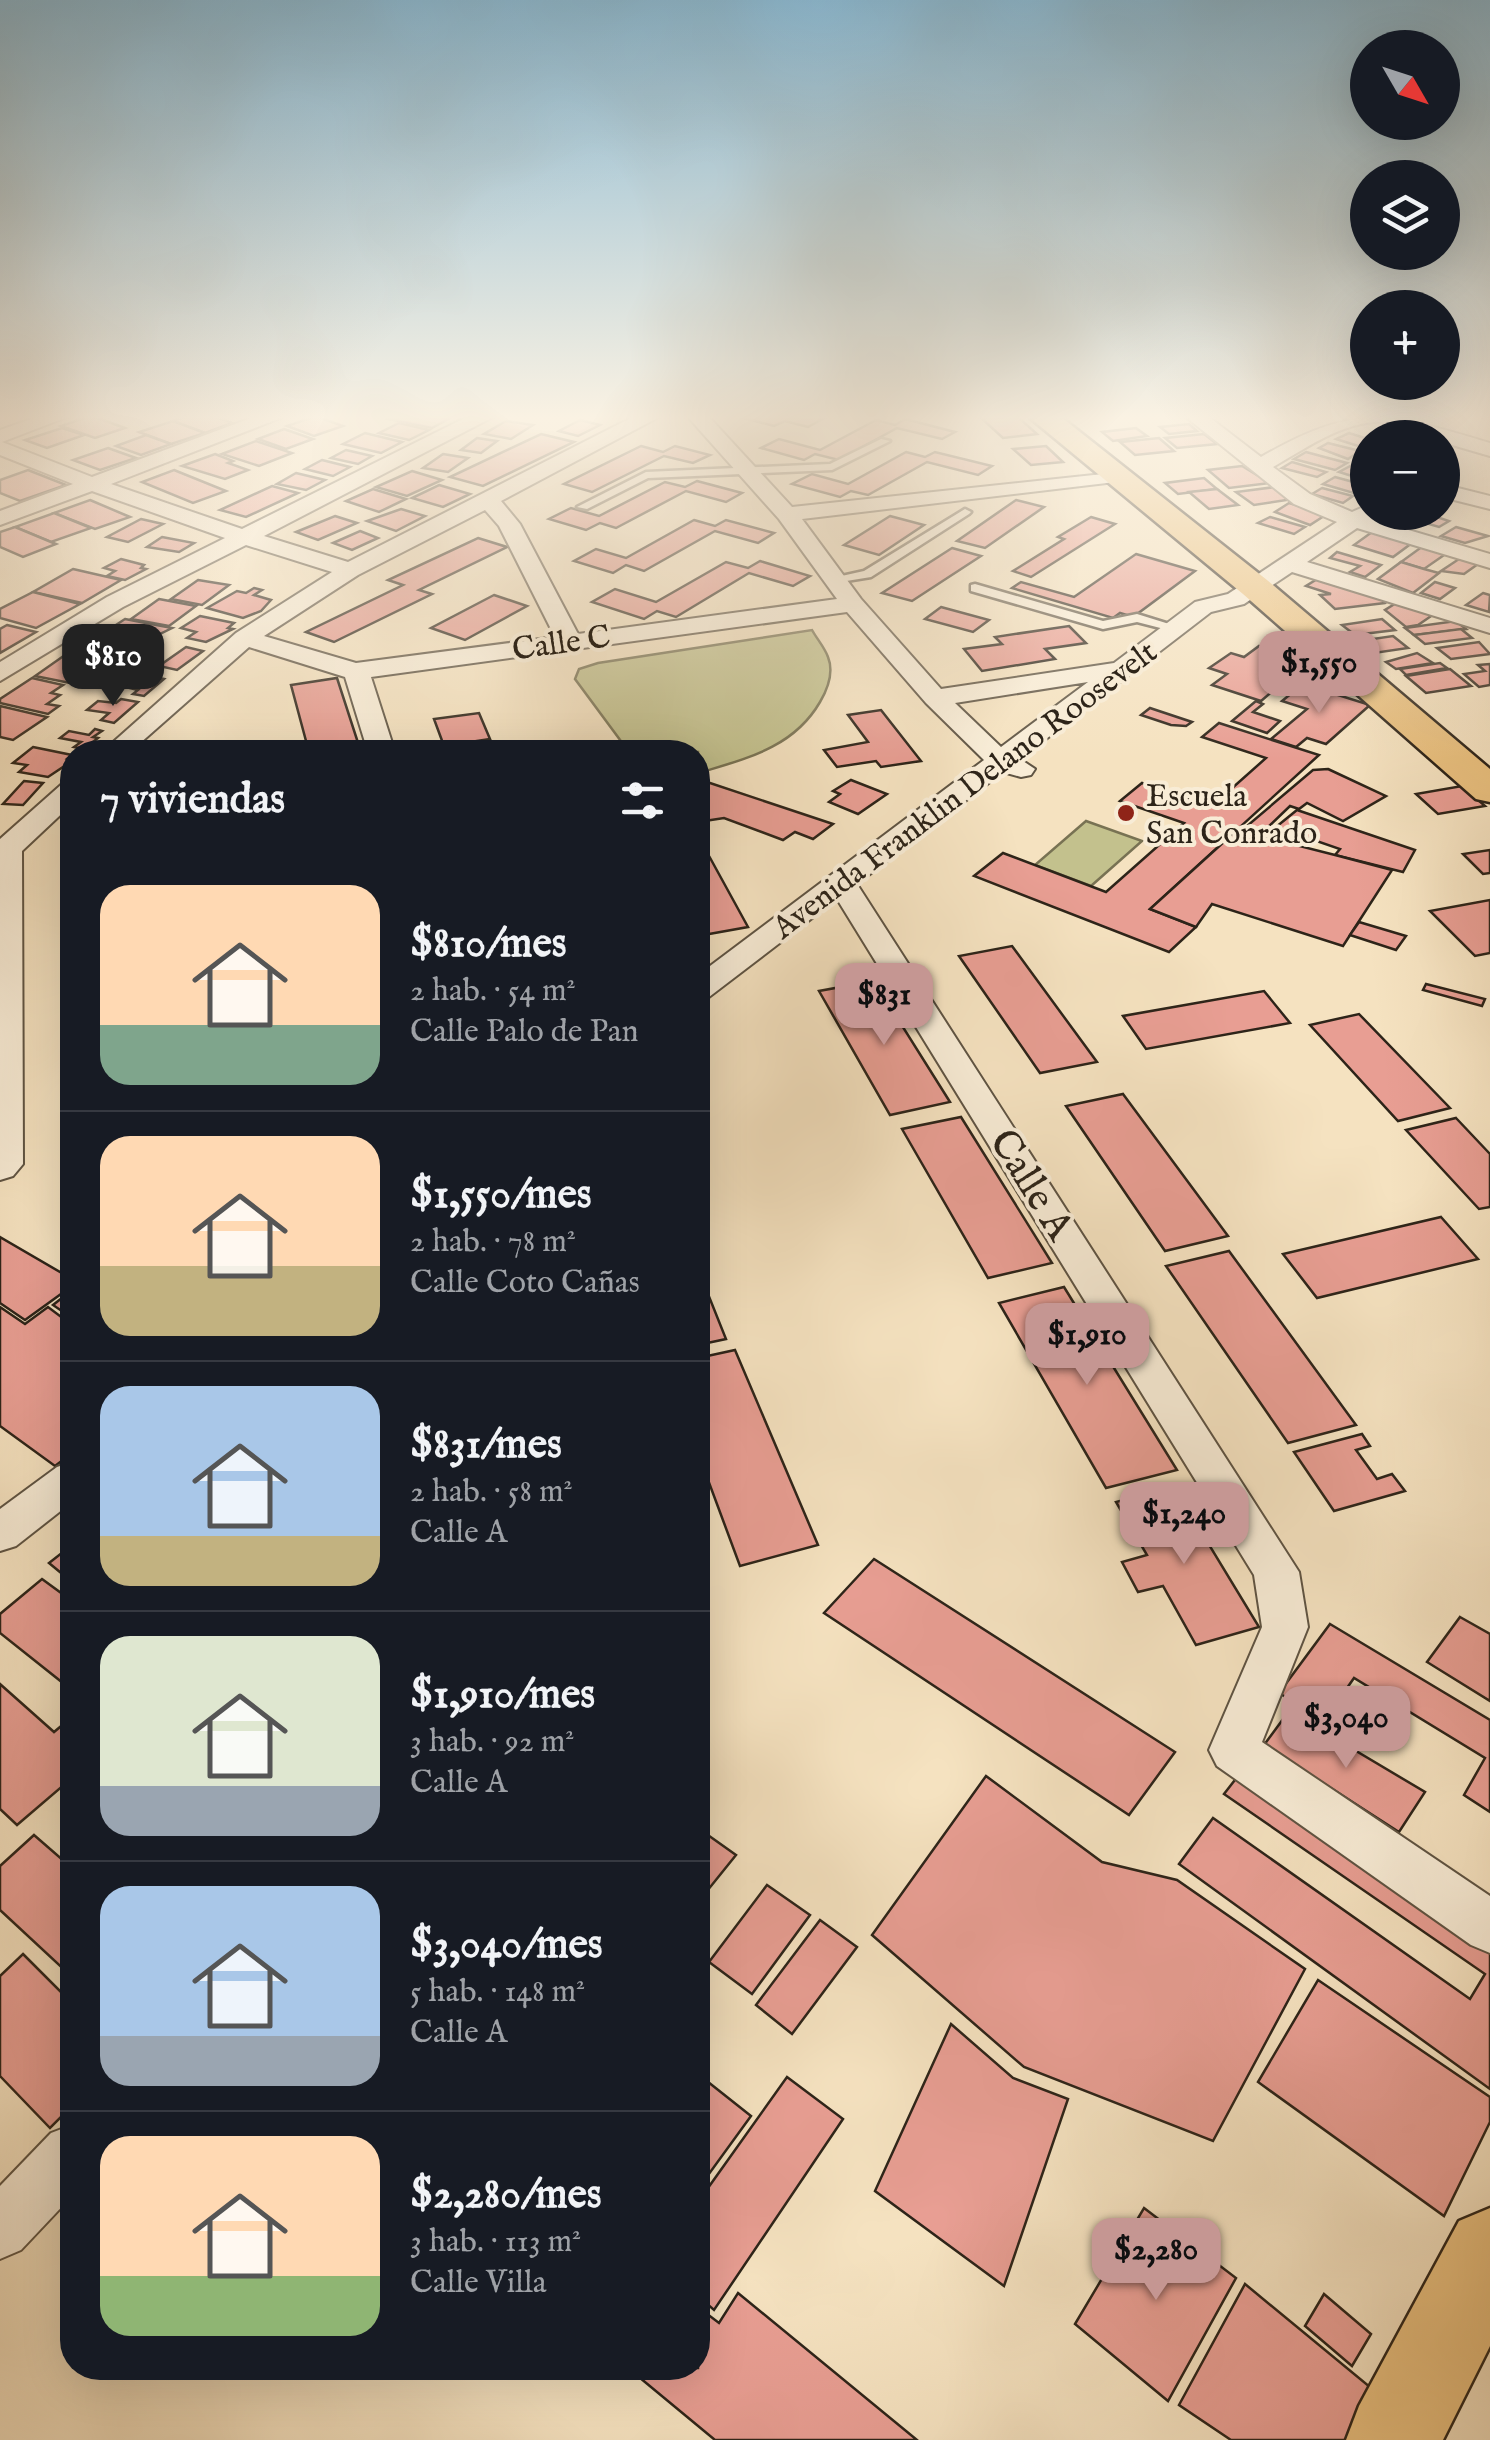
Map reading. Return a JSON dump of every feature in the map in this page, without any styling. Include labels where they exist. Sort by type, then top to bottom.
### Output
[{"type":"main road","points":[[1176,531],[1245,593],[1490,790]]},
{"type":"main road","points":[[1392,2440],[1490,2252]]},
{"type":"street","points":[[233,531],[350,570]]},
{"type":"street","points":[[0,673],[115,602],[256,531]]},
{"type":"street","points":[[130,740],[245,638],[350,570],[427,531]]},
{"type":"street","points":[[511,531],[568,642]]},
{"type":"street","points":[[800,531],[853,604],[935,698],[1012,766]]},
{"type":"street","name":"Avenida Franklin Delano Roosevelt","points":[[1012,766],[1122,668],[1203,607],[1245,593],[1339,531]]},
{"type":"street","points":[[1403,531],[1490,561]]},
{"type":"street","points":[[1292,564],[1479,623],[1490,637]]},
{"type":"street","name":"Avenida Franklin Delano Roosevelt","points":[[710,1010],[848,891],[1012,766],[1225,614],[1245,593]]},
{"type":"street","name":"Calle C","points":[[356,671],[853,604]]},
{"type":"street","points":[[245,638],[335,668],[356,671],[378,740]]},
{"type":"street","points":[[935,698],[1122,668]]},
{"type":"street","points":[[0,1168],[5,1164],[4,852],[60,801]]},
{"type":"street","name":"Avenida Franklin Delano Roosevelt","points":[[710,982],[848,891]]},
{"type":"street","name":"Calle A","points":[[848,891],[1276,1572],[1285,1627],[1234,1750],[1490,1927]]},
{"type":"street","points":[[0,1533],[60,1488]]},
{"type":"street","points":[[0,2229],[60,2166]]},
{"type":"lane","points":[[834,579],[867,574],[935,531]]},
{"type":"lane","points":[[975,588],[1103,625],[1137,618],[1176,628]]},
{"type":"shaded area","points":[[812,630],[827,654],[830,669],[820,702],[797,730],[769,749],[710,769],[710,740],[620,740],[575,679],[579,669]]},
{"type":"shaded area","points":[[1086,821],[1142,841],[1091,886],[1035,865]]},
{"type":"building","points":[[24,531],[83,531],[51,542]]},
{"type":"building","points":[[24,531],[56,544],[23,557],[0,547],[0,532]]},
{"type":"building","points":[[119,531],[150,531],[128,542],[107,537]]},
{"type":"building","points":[[299,531],[339,531],[318,540]]},
{"type":"building","points":[[360,531],[378,538],[352,550],[333,543]]},
{"type":"building","points":[[675,531],[766,531],[774,533],[758,543],[715,531],[644,571],[626,565],[613,573],[574,561],[596,549],[626,558]]},
{"type":"building","points":[[866,531],[915,531],[879,555],[844,545]]},
{"type":"building","points":[[972,531],[1010,531],[985,548],[957,541]]},
{"type":"building","points":[[1068,531],[1104,531],[1031,577],[1013,571],[1064,539],[1058,537]]},
{"type":"building","points":[[1450,531],[1470,531],[1488,536],[1465,543],[1441,536]]},
{"type":"building","points":[[1372,532],[1412,543],[1393,557],[1354,545]]},
{"type":"building","points":[[162,537],[194,543],[179,552],[147,547]]},
{"type":"building","points":[[478,538],[507,547],[419,590],[432,594],[334,642],[306,632],[403,585],[388,580]]},
{"type":"building","points":[[1423,546],[1447,553],[1424,569],[1401,562]]},
{"type":"building","points":[[952,548],[981,556],[912,601],[882,593]]},
{"type":"building","points":[[1337,552],[1381,565],[1365,577],[1350,572],[1360,566],[1330,558]]},
{"type":"building","points":[[1136,554],[1195,571],[1133,617],[1120,613],[1113,618],[1012,588],[1021,582],[1074,597]]},
{"type":"building","points":[[121,559],[146,569],[125,580],[107,576],[115,571],[104,568]]},
{"type":"building","points":[[1459,559],[1478,564],[1464,574],[1441,571]]},
{"type":"building","points":[[760,561],[810,576],[793,586],[749,573],[676,617],[657,611],[644,619],[592,602],[615,589],[656,602],[726,562],[748,568]]},
{"type":"building","points":[[1401,562],[1439,573],[1413,593],[1378,579]]},
{"type":"building","points":[[73,569],[121,580],[82,603],[33,592]]},
{"type":"building","points":[[1322,576],[1392,598],[1385,603],[1335,609],[1320,595],[1331,594],[1306,586]]},
{"type":"building","points":[[198,580],[229,585],[202,605],[171,599]]},
{"type":"building","points":[[1435,582],[1455,588],[1440,599],[1421,593]]},
{"type":"building","points":[[254,588],[262,590],[254,595],[271,600],[261,611],[243,618],[207,608],[237,591],[246,593]]},
{"type":"building","points":[[33,592],[80,604],[36,628],[0,618],[0,609]]},
{"type":"building","points":[[1483,593],[1490,595],[1489,612],[1466,605]]},
{"type":"building","points":[[494,595],[527,606],[465,640],[431,628]]},
{"type":"building","points":[[159,599],[196,606],[169,626],[131,619]]},
{"type":"building","points":[[1401,600],[1437,612],[1418,625],[1406,627],[1385,610]]},
{"type":"building","points":[[941,607],[989,620],[973,632],[925,619]]},
{"type":"building","points":[[200,616],[234,623],[228,628],[233,629],[206,642],[187,638],[196,632],[181,628]]},
{"type":"building","points":[[125,619],[172,628],[123,652],[86,650],[97,642],[93,640]]},
{"type":"building","points":[[1382,619],[1395,630],[1355,635],[1342,625]]},
{"type":"building","points":[[1456,621],[1466,629],[1414,635],[1405,628]]},
{"type":"building","points":[[7,625],[36,632],[0,653],[0,629]]},
{"type":"building","points":[[1069,626],[1086,643],[1045,649],[1055,659],[982,671],[964,649],[1002,644],[995,637]]},
{"type":"building","points":[[1461,629],[1472,638],[1425,644],[1414,635]]},
{"type":"building","points":[[1393,636],[1408,648],[1374,653],[1359,641]]},
{"type":"building","points":[[1479,642],[1490,654],[1451,659],[1437,648]]},
{"type":"building","points":[[1259,646],[1308,662],[1294,673],[1304,675],[1283,692],[1275,689],[1261,701],[1212,685],[1227,674],[1209,668],[1231,653],[1244,657]]},
{"type":"building","points":[[186,647],[203,651],[177,670],[159,666]]},
{"type":"building","points":[[72,650],[117,659],[80,685],[35,676]]},
{"type":"building","points":[[1417,653],[1433,663],[1396,669],[1386,662]]},
{"type":"building","points":[[1440,663],[1447,668],[1406,675],[1400,669]]},
{"type":"building","points":[[1490,664],[1490,685],[1479,687],[1464,674],[1485,671],[1478,665]]},
{"type":"building","points":[[1450,669],[1471,686],[1426,693],[1406,676]]},
{"type":"building","points":[[155,677],[164,679],[144,696],[133,694],[138,690],[121,686],[130,680],[146,683]]},
{"type":"building","points":[[32,678],[63,685],[51,693],[60,695],[47,704],[59,706],[48,714],[0,703],[0,699]]},
{"type":"building","points":[[337,678],[357,740],[306,740],[291,685]]},
{"type":"building","points":[[1303,684],[1370,705],[1326,744],[1307,738],[1296,747],[1271,739],[1307,709],[1282,701]]},
{"type":"building","points":[[121,699],[138,702],[114,723],[101,720],[109,713],[87,710],[98,701],[116,703]]},
{"type":"building","points":[[1256,701],[1263,704],[1253,712],[1280,721],[1267,733],[1232,721]]},
{"type":"building","points":[[0,706],[47,717],[13,740],[0,737]]},
{"type":"building","points":[[1150,708],[1192,722],[1186,726],[1171,725],[1141,715]]},
{"type":"building","points":[[881,710],[921,761],[881,767],[876,761],[837,767],[824,750],[868,742],[848,715]]},
{"type":"building","points":[[479,713],[490,739],[442,740],[434,719]]},
{"type":"building","points":[[1219,723],[1319,755],[1150,909],[1196,927],[1169,952],[974,876],[1003,853],[1106,892],[1184,823],[1120,801],[1142,783],[1212,806],[1266,758],[1202,737]]},
{"type":"building","points":[[95,729],[102,731],[93,737],[98,738],[95,740],[60,738],[69,731],[89,735]]},
{"type":"building","points":[[33,747],[60,753],[60,769],[48,777],[19,772],[27,765],[13,763]]},
{"type":"building","points":[[1328,769],[1386,796],[1343,821],[1307,803],[1299,809],[1290,806],[1263,832],[1247,826],[1313,770]]},
{"type":"building","points":[[851,780],[887,794],[858,814],[829,802],[840,794],[833,791]]},
{"type":"building","points":[[24,781],[43,783],[23,805],[3,804]]},
{"type":"building","points":[[710,783],[833,824],[813,839],[795,832],[783,840],[724,818],[710,820]]},
{"type":"building","points":[[1462,786],[1485,806],[1438,814],[1416,794]]},
{"type":"building","points":[[1297,810],[1415,850],[1403,872],[1335,855],[1340,849],[1276,827]]},
{"type":"building","points":[[1237,830],[1392,870],[1343,946],[1212,904],[1196,927],[1150,909]]},
{"type":"building","points":[[1490,850],[1490,873],[1483,874],[1463,854]]},
{"type":"building","points":[[710,858],[748,927],[710,934]]},
{"type":"building","points":[[1490,900],[1490,953],[1475,956],[1430,911]]},
{"type":"building","points":[[1359,922],[1406,936],[1396,950],[1350,935]]},
{"type":"building","points":[[1012,946],[1097,1062],[1040,1073],[959,956]]},
{"type":"building","points":[[874,981],[950,1102],[890,1115],[819,991]]},
{"type":"building","points":[[1426,984],[1485,999],[1482,1006],[1423,990]]},
{"type":"building","points":[[1264,991],[1290,1023],[1146,1049],[1123,1016]]},
{"type":"building","points":[[1359,1014],[1450,1108],[1398,1121],[1310,1025]]},
{"type":"building","points":[[1123,1094],[1228,1236],[1165,1251],[1066,1106]]},
{"type":"building","points":[[961,1117],[1052,1263],[988,1278],[902,1129]]},
{"type":"building","points":[[1456,1118],[1490,1154],[1490,1207],[1479,1209],[1406,1130]]},
{"type":"building","points":[[1441,1217],[1478,1259],[1317,1298],[1283,1254]]},
{"type":"building","points":[[0,1237],[60,1272],[60,1295],[25,1320],[0,1303]]},
{"type":"building","points":[[1229,1251],[1356,1425],[1288,1443],[1166,1266]]},
{"type":"building","points":[[1064,1287],[1177,1470],[1106,1488],[999,1303]]},
{"type":"building","points":[[710,1299],[726,1339],[710,1342]]},
{"type":"building","points":[[0,1307],[25,1324],[48,1307],[60,1316],[60,1462],[55,1466],[0,1426]]},
{"type":"building","points":[[735,1350],[818,1545],[740,1566],[710,1485],[710,1355]]},
{"type":"building","points":[[1362,1434],[1370,1446],[1356,1450],[1377,1479],[1392,1474],[1405,1491],[1334,1511],[1294,1452]]},
{"type":"building","points":[[1174,1487],[1259,1627],[1196,1645],[1163,1586],[1138,1592],[1122,1562],[1147,1555],[1116,1502]]},
{"type":"building","points":[[60,1554],[60,1572],[49,1563]]},
{"type":"building","points":[[874,1559],[1175,1752],[1129,1815],[824,1613]]},
{"type":"building","points":[[42,1579],[60,1592],[60,1681],[0,1633],[0,1614]]},
{"type":"building","points":[[1460,1617],[1490,1634],[1490,1701],[1427,1662]]},
{"type":"building","points":[[1330,1624],[1490,1720],[1490,1812],[1464,1795],[1485,1758],[1354,1678],[1324,1721],[1279,1693]]},
{"type":"building","points":[[0,1684],[54,1732],[60,1727],[60,1788],[17,1825],[0,1809]]},
{"type":"building","points":[[1289,1711],[1425,1792],[1399,1832],[1264,1745]]},
{"type":"building","points":[[1245,1767],[1490,1933],[1490,2089],[1179,1864],[1213,1818],[1470,1999],[1485,1974],[1224,1794]]},
{"type":"building","points":[[986,1776],[1102,1862],[1177,1880],[1305,1969],[1213,2141],[1024,2067],[872,1935]]},
{"type":"building","points":[[34,1835],[60,1858],[60,1966],[0,1910],[0,1866]]},
{"type":"building","points":[[710,1837],[736,1855],[710,1887]]},
{"type":"building","points":[[767,1885],[810,1915],[752,1994],[710,1961]]},
{"type":"building","points":[[820,1920],[857,1947],[792,2034],[756,2005]]},
{"type":"building","points":[[23,1954],[60,1991],[60,2118],[50,2128],[0,2076],[0,1976]]},
{"type":"building","points":[[1318,1980],[1490,2097],[1490,2122],[1444,2216],[1258,2082]]},
{"type":"building","points":[[951,2024],[1013,2078],[1068,2099],[1004,2286],[875,2191]]},
{"type":"building","points":[[787,2077],[843,2119],[714,2310],[710,2306],[710,2185]]},
{"type":"building","points":[[710,2084],[751,2116],[710,2172]]},
{"type":"building","points":[[1144,2208],[1236,2278],[1168,2401],[1075,2324]]},
{"type":"building","points":[[1245,2284],[1376,2392],[1349,2440],[1231,2440],[1179,2405]]},
{"type":"building","points":[[738,2293],[917,2440],[715,2440],[642,2380],[710,2380],[710,2316],[719,2323]]},
{"type":"building","points":[[1324,2294],[1371,2334],[1352,2366],[1305,2326]]},
{"type":"place","name":"Escuela San Conrado","points":[[1126,813]]}]
